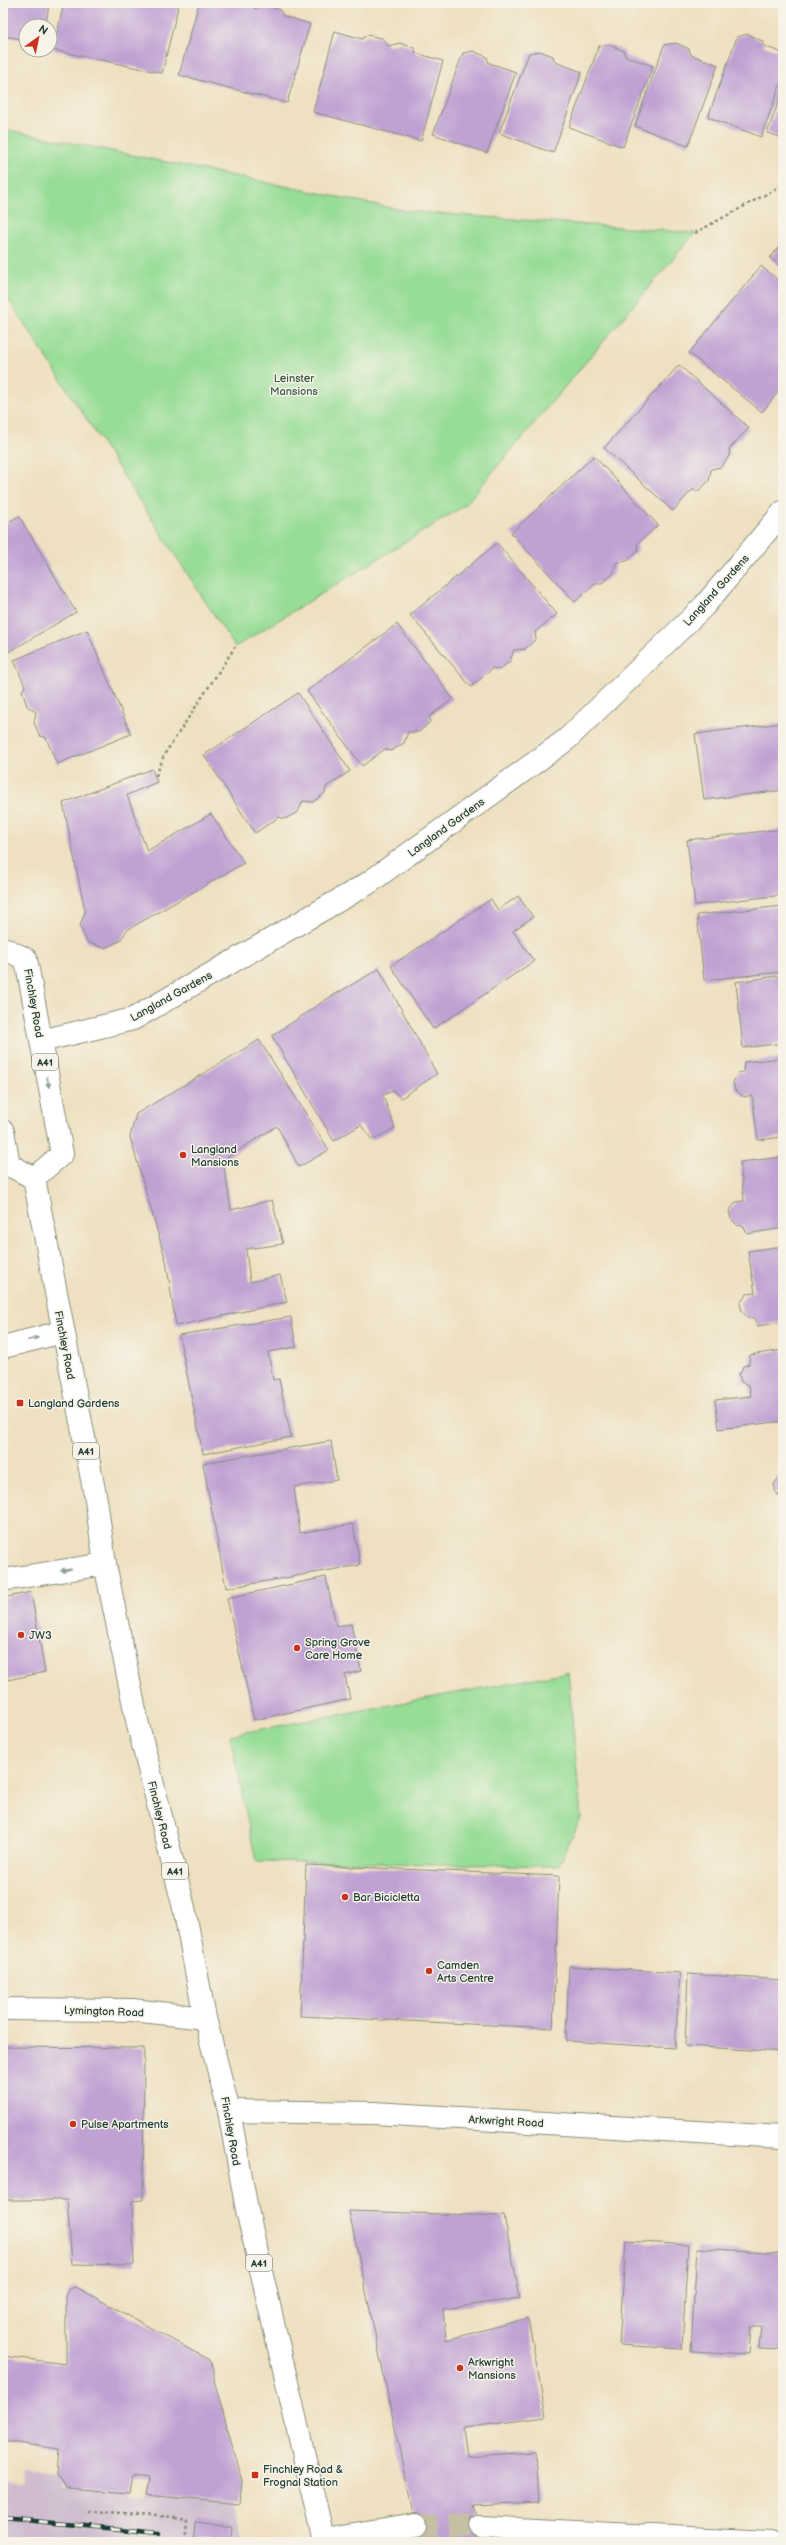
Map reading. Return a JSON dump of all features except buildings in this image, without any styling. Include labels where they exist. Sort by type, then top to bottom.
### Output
[{"type":"main road","name":"Langland Gardens","points":[[41,1041],[134,1019],[367,884],[566,740],[704,606],[783,512]]},
{"type":"main road","name":"Finchley Road","points":[[3,948],[26,959],[62,1154],[34,1178],[62,1332],[96,1500],[105,1564],[138,1725],[184,1908],[205,2018],[229,2111],[247,2210],[324,2541]]},
{"type":"main road","points":[[3,1131],[9,1164],[34,1178]]},
{"type":"main road","points":[[3,1347],[62,1332]]},
{"type":"main road","points":[[3,1580],[105,1564]]},
{"type":"main road","name":"Lymington Road","points":[[3,2010],[132,2010],[205,2018]]},
{"type":"main road","name":"Arkwright Road","points":[[229,2111],[374,2113],[783,2137]]},
{"type":"main road","points":[[324,2541],[415,2524]]},
{"type":"main road","points":[[480,2527],[771,2542]]},
{"type":"path","points":[[695,233],[783,186]]},
{"type":"path","points":[[156,776],[164,755],[235,647]]},
{"type":"path","points":[[88,2512],[186,2519],[184,2542]]},
{"type":"shaded area","points":[[24,2471],[62,2474],[61,2487],[234,2504],[243,2542],[3,2542],[3,2483],[23,2484]]},
{"type":"green space","name":"Leinster Mansions","points":[[3,129],[407,211],[695,233],[464,506],[235,647],[9,300],[3,294]]},
{"type":"green space","points":[[568,1672],[581,1818],[558,1866],[256,1861],[230,1735]]},
{"type":"tunnel","points":[[415,2524],[480,2527]]},
{"type":"railway","points":[[3,2518],[160,2533]]},
{"type":"railway","points":[[3,2539],[47,2542]]},
{"type":"place","name":"Langland Mansions","points":[[183,1155]]},
{"type":"place","name":"Langland Gardens","points":[[20,1403]]},
{"type":"place","name":"JW3","points":[[21,1635]]},
{"type":"place","name":"Spring Grove Care Home","points":[[297,1648]]},
{"type":"place","name":"Bar Bicicletta","points":[[345,1897]]},
{"type":"place","name":"Camden Arts Centre","points":[[429,1971]]},
{"type":"place","name":"Pulse Apartments","points":[[73,2124]]},
{"type":"place","name":"Arkwright Mansions","points":[[460,2368]]},
{"type":"place","name":"Finchley Road & Frognal Station","points":[[255,2475]]}]
